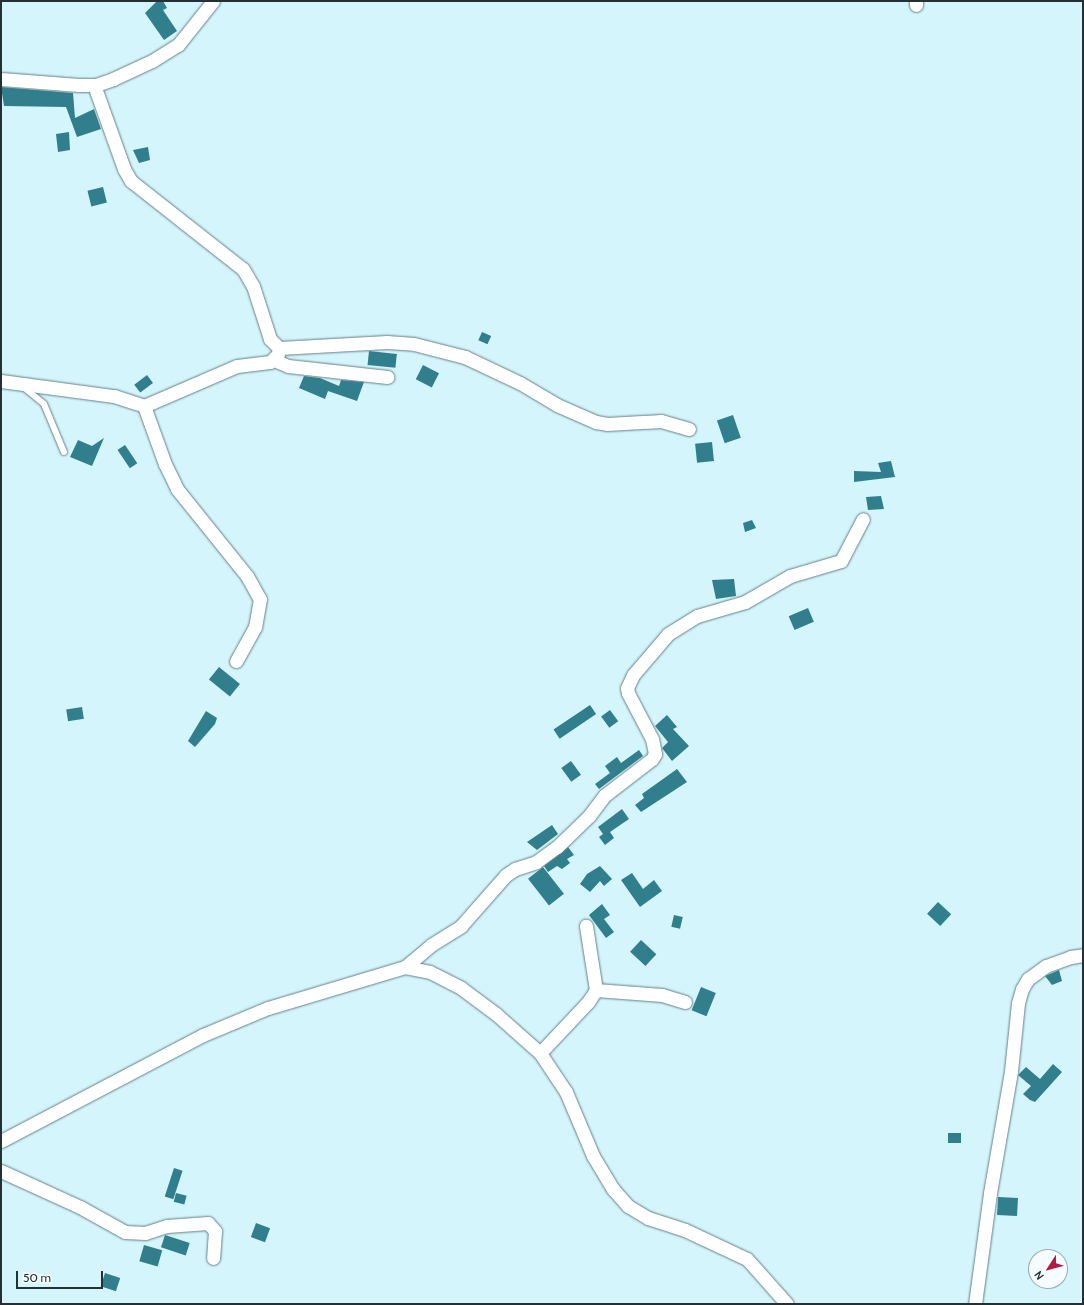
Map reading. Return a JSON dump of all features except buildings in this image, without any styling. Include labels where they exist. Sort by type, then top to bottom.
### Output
[{"type":"street","points":[[1,79],[94,85],[127,74],[178,45],[213,1]]},
{"type":"street","points":[[94,85],[120,160],[131,181],[243,269],[253,286],[270,339],[277,354],[288,366],[387,378]]},
{"type":"street","points":[[1,380],[114,396],[144,406],[237,366],[260,364],[277,354],[387,342],[414,344],[464,357],[520,383],[557,405],[596,422],[607,424],[661,421],[689,429]]},
{"type":"street","points":[[144,406],[165,464],[177,489],[247,576],[260,599],[255,626],[236,661]]},
{"type":"street","points":[[1,1141],[203,1035],[268,1008],[405,967],[431,946],[461,926],[506,876],[515,869],[536,862],[557,847],[589,816],[605,795],[652,759],[655,754],[652,739],[628,693],[627,688],[633,675],[668,634],[698,616],[745,602],[790,576],[841,561],[862,518]]},
{"type":"street","points":[[540,1053],[588,1002],[596,990],[586,926]]},
{"type":"street","points":[[975,1304],[1022,989],[1028,979],[1046,966],[1072,957],[1083,955]]},
{"type":"street","points":[[405,967],[430,972],[461,988],[496,1014],[540,1053],[566,1092],[594,1156],[613,1188],[628,1206],[648,1218],[685,1230],[747,1259],[787,1304]]},
{"type":"street","points":[[596,990],[662,995],[685,1002]]},
{"type":"street","points":[[1,1171],[80,1207],[125,1232],[145,1233],[167,1226],[208,1222],[215,1231],[213,1258]]},
{"type":"lane","points":[[21,382],[48,412],[64,452]]}]
